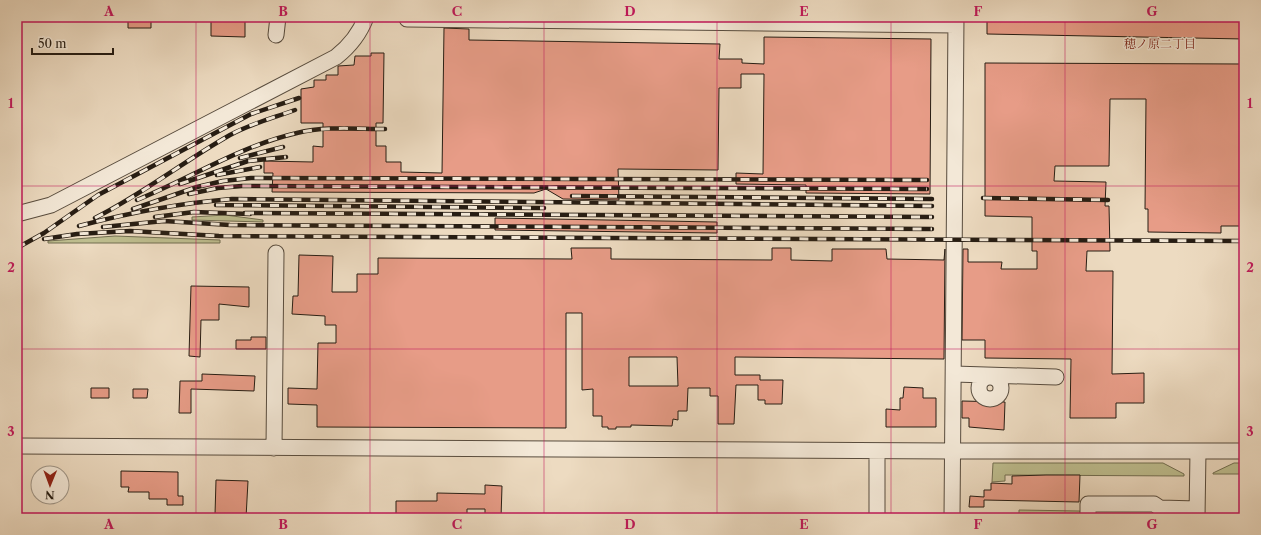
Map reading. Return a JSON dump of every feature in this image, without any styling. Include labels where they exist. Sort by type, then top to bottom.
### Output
[{"type":"street","points":[[276,35],[278,17]]},
{"type":"street","points":[[17,214],[51,205],[336,57],[351,44],[360,32],[366,17]]},
{"type":"street","points":[[407,19],[956,21],[952,518]]},
{"type":"street","points":[[274,448],[276,253]]},
{"type":"street","points":[[954,374],[1056,377]]},
{"type":"street","points":[[17,446],[877,451],[1244,451]]},
{"type":"street","points":[[877,451],[877,518]]},
{"type":"street","points":[[1088,518],[1088,504],[1154,504],[1160,508],[1197,513],[1198,451]]},
{"type":"green space","points":[[225,215],[263,220],[263,222],[192,220],[192,217]]},
{"type":"green space","points":[[115,236],[220,240],[220,243],[48,243],[48,241]]},
{"type":"green space","points":[[993,463],[1163,463],[1184,474],[1184,476],[1005,475],[1005,481],[992,482]]},
{"type":"green space","points":[[1234,463],[1244,463],[1244,474],[1213,474],[1213,473]]},
{"type":"green space","points":[[1019,510],[1080,511],[1080,518],[1019,518]]},
{"type":"building","points":[[128,17],[151,17],[151,28],[128,28]]},
{"type":"building","points":[[211,17],[245,17],[245,37],[211,36]]},
{"type":"building","points":[[987,17],[1244,17],[1244,39],[987,34]]},
{"type":"building","points":[[444,28],[469,29],[469,40],[720,44],[719,59],[742,59],[742,63],[764,64],[764,37],[931,39],[930,194],[806,193],[806,185],[736,184],[736,173],[763,174],[764,74],[741,74],[741,88],[719,88],[718,170],[618,169],[619,200],[563,199],[546,189],[534,193],[272,192],[273,173],[264,173],[264,161],[313,162],[313,146],[323,147],[323,123],[301,123],[301,89],[314,87],[314,80],[326,80],[326,75],[338,75],[338,66],[354,65],[355,56],[371,56],[371,53],[384,53],[383,123],[376,123],[376,146],[386,146],[386,162],[401,162],[401,172],[442,173]]},
{"type":"building","points":[[985,63],[1244,64],[1244,226],[1221,226],[1221,233],[1148,232],[1148,209],[1145,209],[1146,99],[1110,99],[1109,166],[1055,166],[1054,181],[1106,182],[1105,206],[1109,206],[1110,251],[1087,251],[1086,271],[1113,271],[1112,374],[1144,373],[1144,403],[1116,403],[1116,418],[1070,418],[1071,359],[985,358],[985,340],[962,340],[963,249],[968,249],[968,262],[1002,262],[1001,269],[1037,269],[1037,251],[1032,251],[1032,217],[985,216]]},
{"type":"building","points":[[495,218],[717,222],[717,233],[495,230]]},
{"type":"building","points":[[571,248],[611,248],[611,259],[772,260],[772,248],[791,248],[791,260],[832,261],[832,249],[886,249],[887,259],[944,260],[945,249],[944,359],[735,357],[735,375],[760,375],[760,380],[783,380],[782,404],[765,404],[765,400],[758,400],[758,385],[736,385],[734,424],[718,424],[718,396],[710,396],[710,388],[688,388],[687,411],[678,411],[678,420],[673,419],[672,426],[631,425],[631,427],[616,427],[616,429],[608,429],[608,427],[602,427],[602,416],[593,416],[593,389],[582,390],[582,313],[566,313],[566,428],[317,427],[317,405],[288,404],[288,388],[317,389],[318,343],[336,343],[336,325],[325,325],[325,316],[292,314],[293,296],[298,296],[299,255],[333,256],[332,292],[357,292],[357,274],[378,274],[378,258],[572,259]],"holes":[[[629,357],[677,357],[678,386],[629,386]]]},
{"type":"building","points":[[191,286],[249,287],[249,307],[219,304],[219,320],[201,320],[200,357],[189,356]]},
{"type":"building","points":[[251,337],[266,337],[266,349],[236,349],[236,340],[251,340]]},
{"type":"building","points":[[202,374],[255,376],[254,391],[191,389],[191,413],[179,413],[180,381],[202,381]]},
{"type":"building","points":[[904,387],[923,388],[923,398],[936,398],[936,427],[886,427],[886,409],[900,410],[900,398],[903,398]]},
{"type":"building","points":[[91,388],[109,388],[109,398],[91,398]]},
{"type":"building","points":[[133,389],[148,389],[147,398],[133,398]]},
{"type":"building","points":[[962,401],[1005,402],[1004,430],[969,427],[969,418],[962,418]]},
{"type":"building","points":[[121,471],[178,472],[178,496],[183,496],[183,505],[167,505],[167,499],[149,499],[149,492],[128,492],[129,487],[121,487]]},
{"type":"building","points":[[1080,475],[1079,502],[984,500],[984,507],[969,507],[970,496],[984,497],[984,490],[991,490],[991,483],[1012,484],[1012,476]]},
{"type":"building","points":[[216,480],[248,481],[246,518],[233,518],[233,515],[215,515]]},
{"type":"building","points":[[485,485],[502,486],[501,518],[485,518],[485,509],[467,509],[467,518],[396,518],[396,501],[437,501],[437,493],[485,494]]},
{"type":"railway","points":[[17,248],[44,233],[98,195],[251,114],[299,98]]},
{"type":"railway","points":[[95,218],[130,199],[230,135],[254,124],[295,110]]},
{"type":"railway","points":[[137,200],[236,154],[276,139],[318,129],[385,129]]},
{"type":"railway","points":[[240,158],[283,147]]},
{"type":"railway","points":[[180,184],[248,161],[286,157]]},
{"type":"railway","points":[[217,175],[260,167]]},
{"type":"railway","points":[[133,209],[197,187],[223,181],[251,178],[927,180]]},
{"type":"railway","points":[[189,194],[218,188],[242,186],[927,189]]},
{"type":"railway","points":[[572,196],[932,199]]},
{"type":"railway","points":[[983,198],[1108,200]]},
{"type":"railway","points":[[79,226],[155,209],[232,199],[932,206]]},
{"type":"railway","points":[[216,205],[544,208]]},
{"type":"railway","points":[[155,217],[194,212],[250,214]]},
{"type":"railway","points":[[245,213],[932,217]]},
{"type":"railway","points":[[103,227],[164,221],[230,225],[932,229]]},
{"type":"railway","points":[[44,239],[77,234],[130,231],[219,236],[1244,241]]},
{"type":"district","name":"穂ノ原二丁目","points":[[1160,43]]}]
